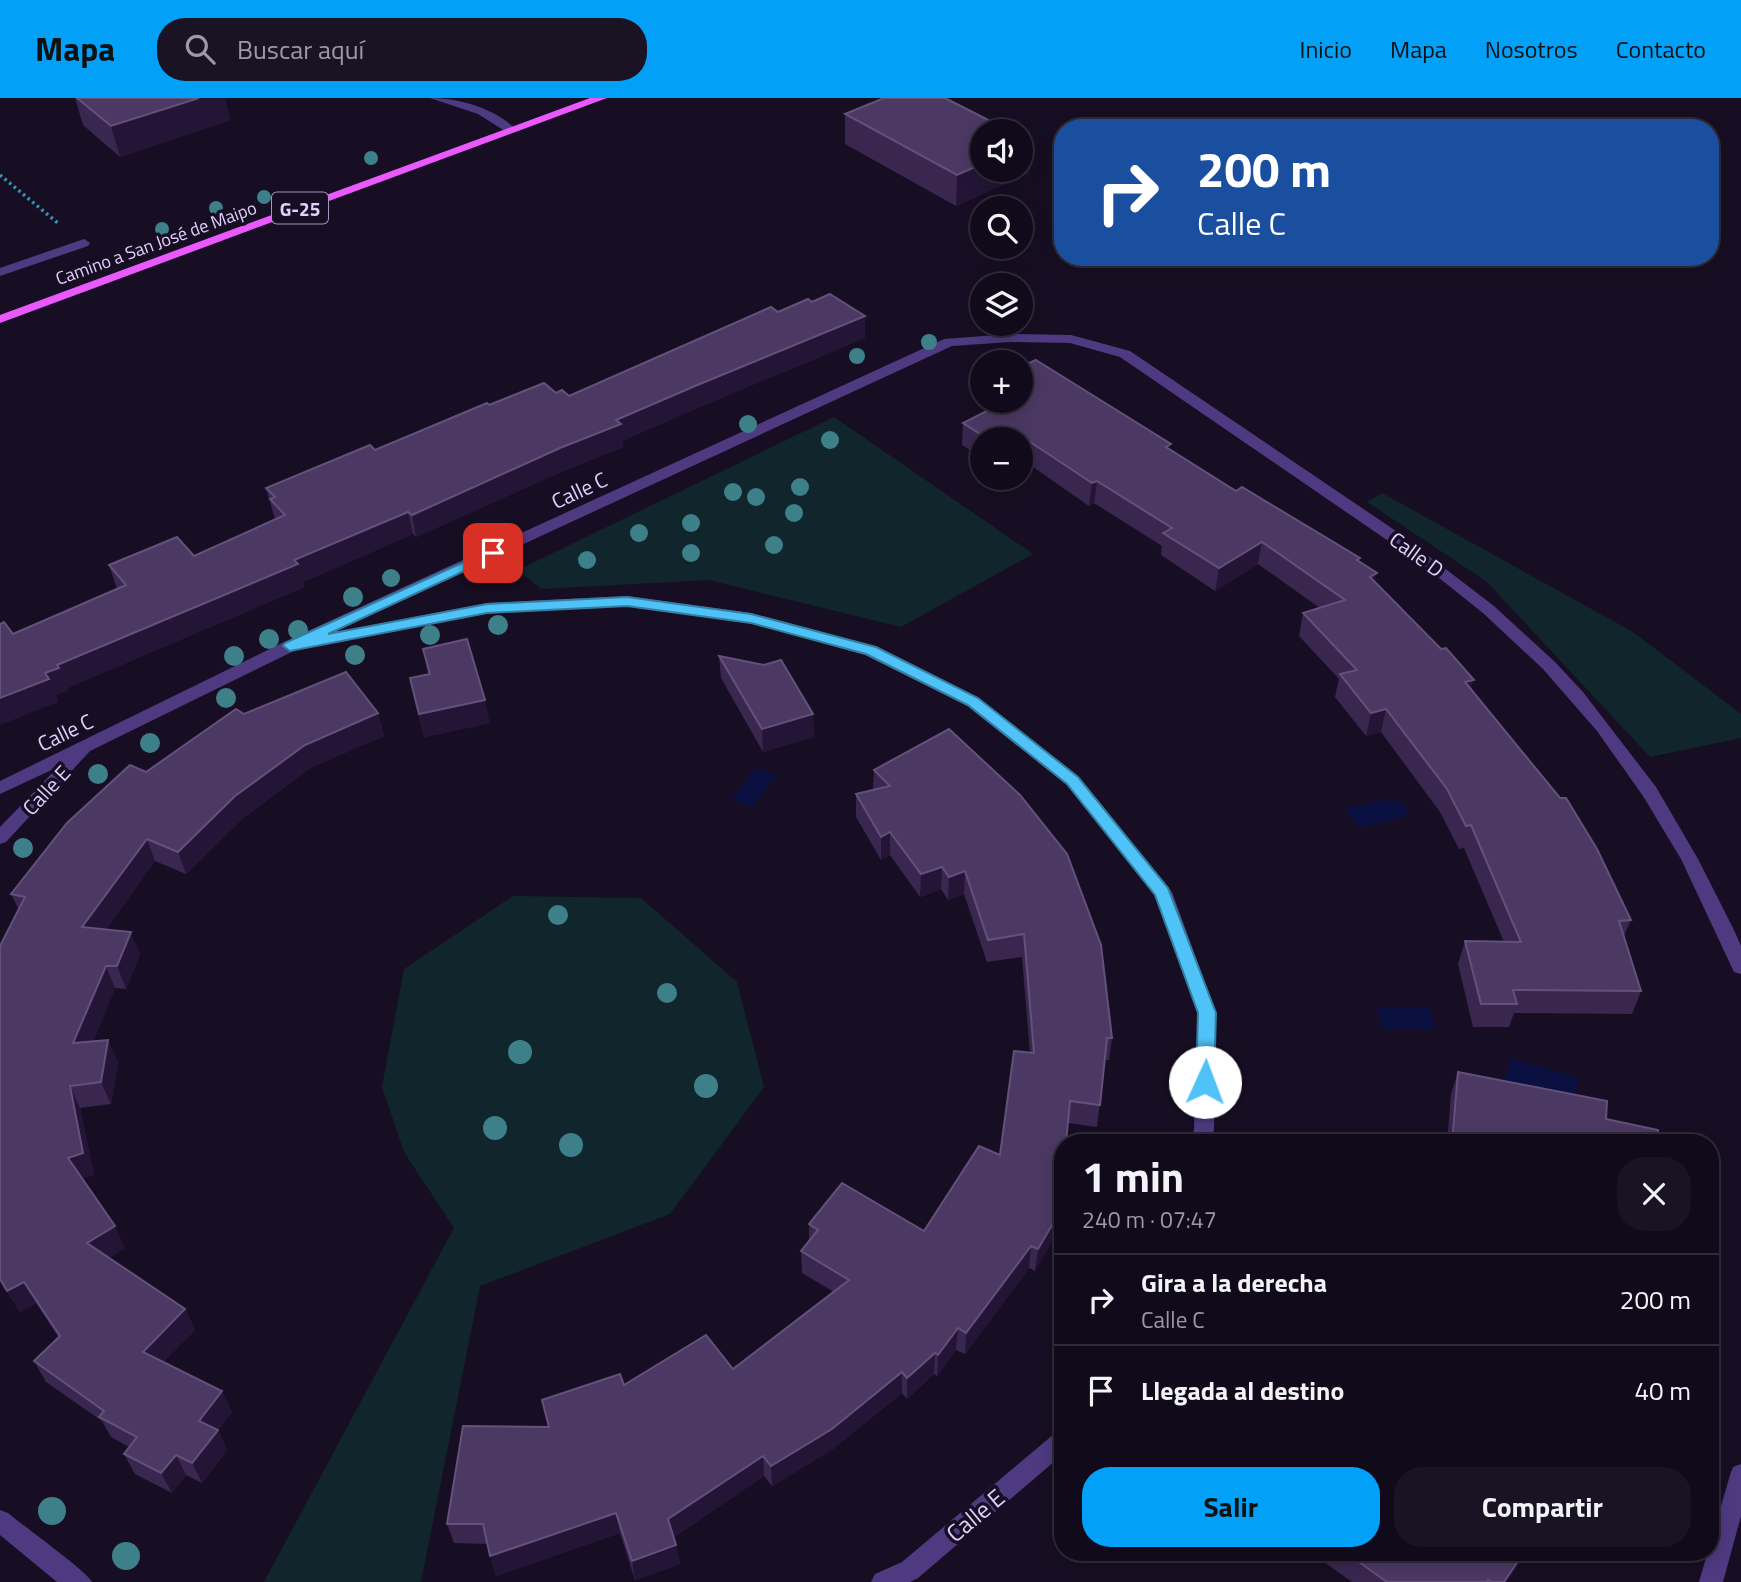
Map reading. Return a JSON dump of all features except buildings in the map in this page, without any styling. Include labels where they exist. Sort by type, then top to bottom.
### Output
[{"type":"main road","name":"Camino a San José de Maipo","points":[[0,318],[601,98]]},
{"type":"street","points":[[436,98],[482,112],[512,131]]},
{"type":"street","points":[[0,272],[83,243]]},
{"type":"street","name":"Calle D","points":[[949,342],[1010,338],[1071,340],[1125,354],[1443,571],[1533,650],[1576,694],[1615,742],[1686,847],[1715,905],[1741,967]]},
{"type":"street","name":"Calle C","points":[[0,788],[290,646],[949,342]]},
{"type":"street","points":[[290,646],[487,608],[627,601],[751,618],[871,651],[973,702],[1072,780],[1163,892],[1207,1013],[1203,1134]]},
{"type":"street","name":"Calle E","points":[[0,838],[92,742]]},
{"type":"street","name":"Calle E","points":[[883,1582],[911,1570],[1054,1448]]},
{"type":"street","points":[[1719,1553],[1741,1475]]},
{"type":"street","points":[[0,1521],[67,1575],[80,1582]]},
{"type":"street","points":[[1711,1582],[1717,1561]]},
{"type":"path","points":[[0,175],[61,225]]},
{"type":"shaded area","points":[[834,417],[1033,554],[901,627],[709,580],[541,589],[518,570]]},
{"type":"shaded area","points":[[1382,493],[1633,632],[1741,714],[1741,738],[1650,757],[1487,582],[1367,502]]},
{"type":"shaded area","points":[[756,768],[777,776],[752,807],[731,800]]},
{"type":"shaded area","points":[[1382,800],[1401,802],[1411,816],[1359,828],[1346,808]]},
{"type":"shaded area","points":[[513,896],[641,898],[737,982],[764,1087],[670,1214],[480,1286],[421,1582],[264,1582],[454,1228],[404,1152],[382,1087],[404,969]]},
{"type":"shaded area","points":[[1377,1007],[1430,1008],[1435,1030],[1382,1029]]},
{"type":"shaded area","points":[[1510,1058],[1579,1078],[1574,1103],[1505,1083]]},
{"type":"route","points":[[493,553],[290,646],[487,608],[627,601],[751,618],[871,651],[973,702],[1072,780],[1163,892],[1207,1013],[1205,1082]]}]
